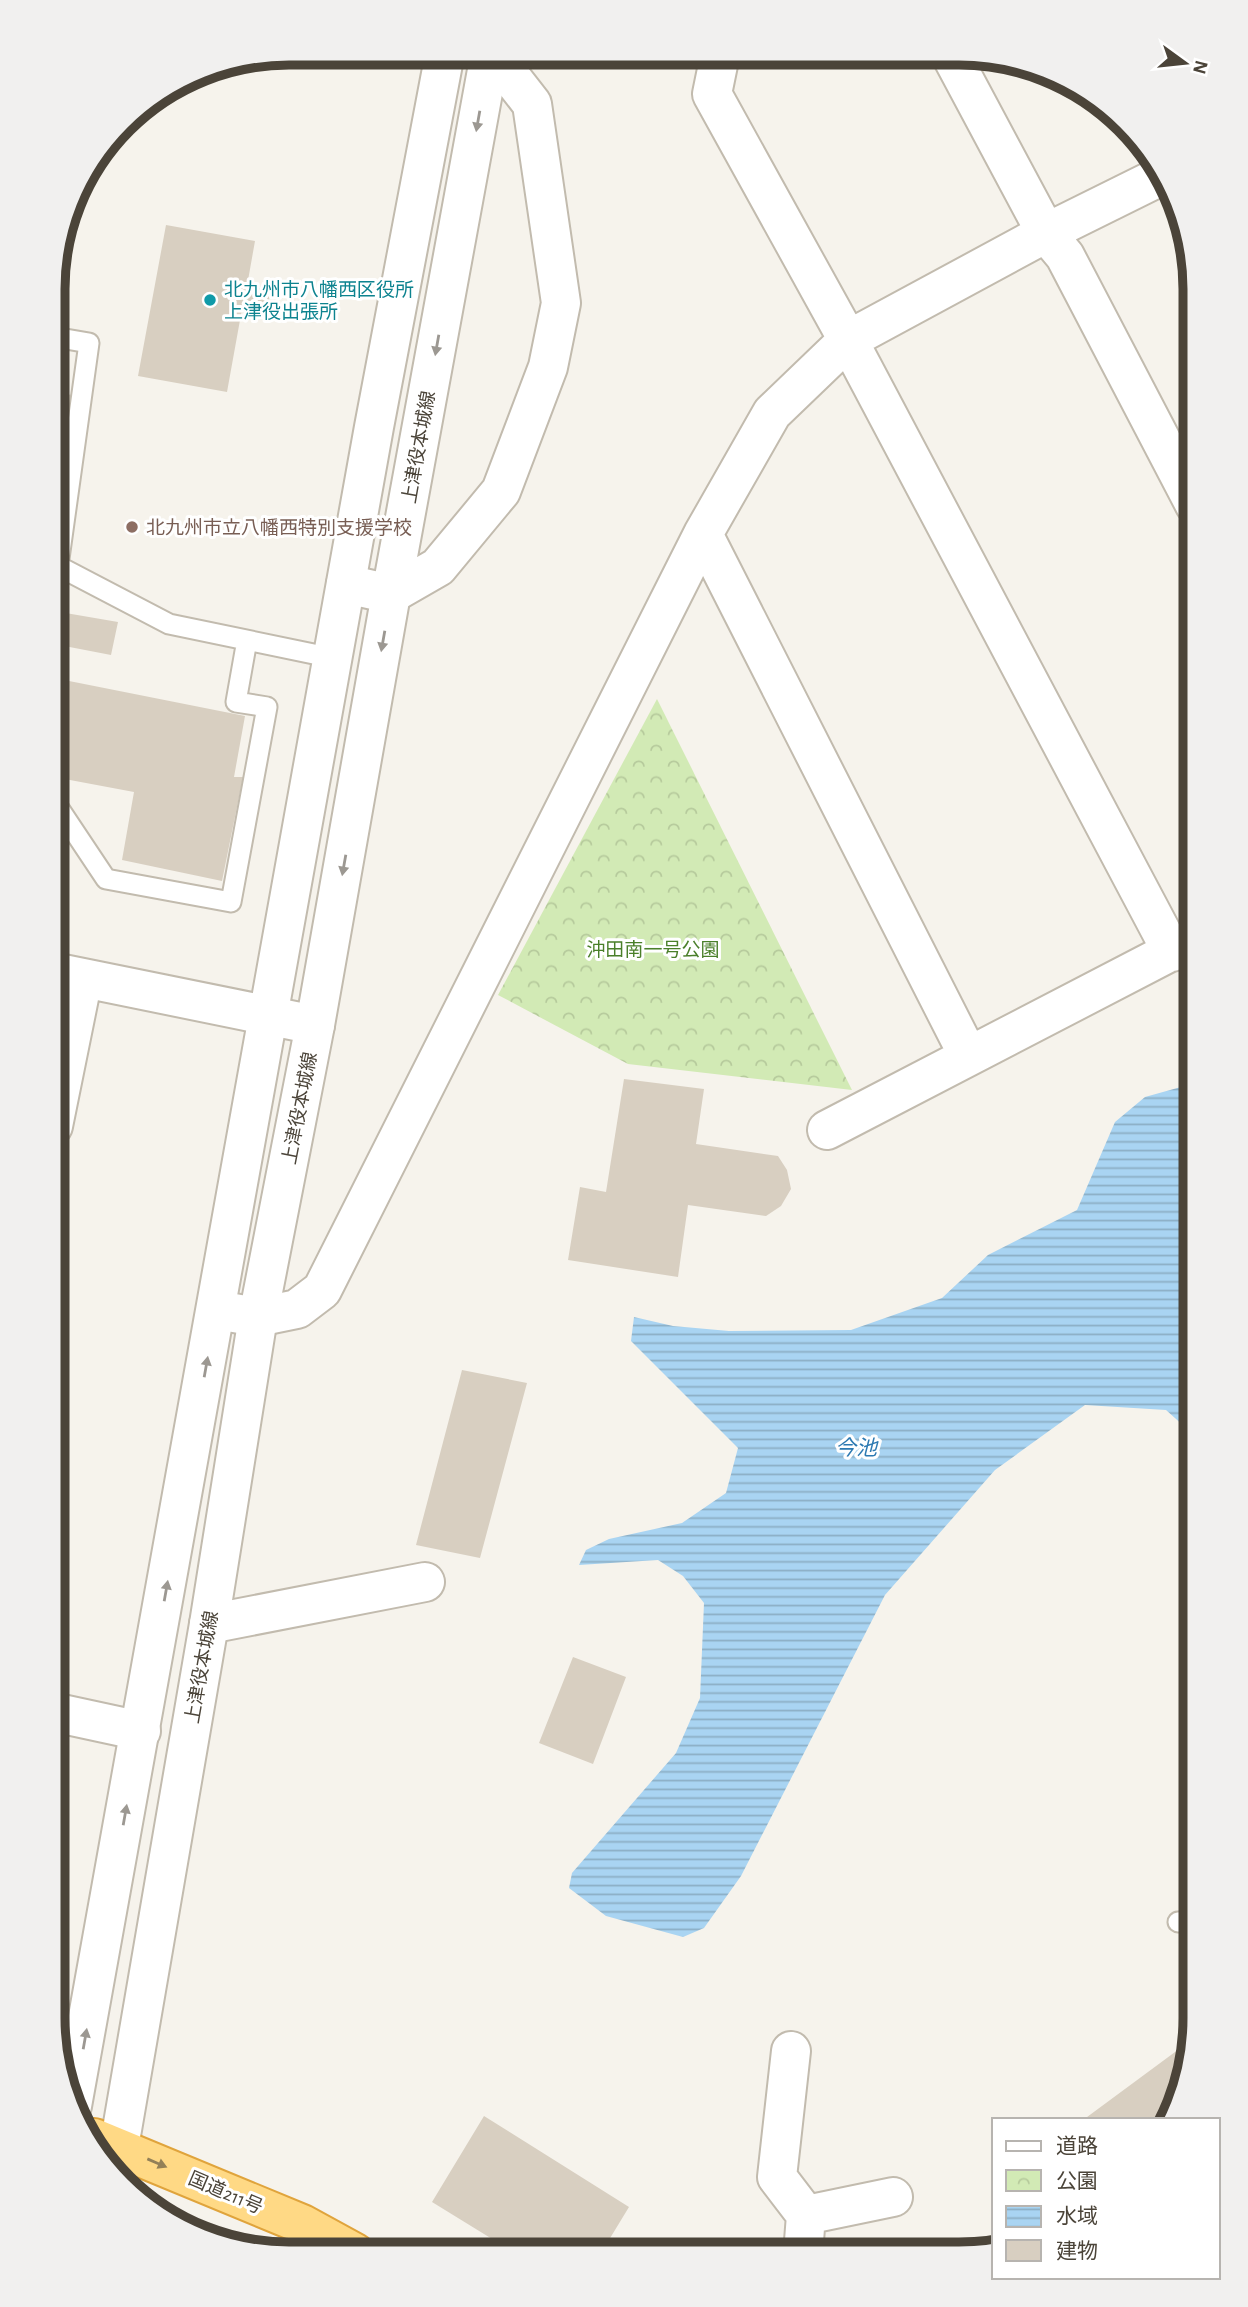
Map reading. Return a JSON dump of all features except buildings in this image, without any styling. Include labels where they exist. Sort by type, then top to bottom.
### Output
[{"type":"highway","name":"国道211号","points":[[108,2149],[302,2224],[335,2242]]},
{"type":"street","points":[[76,2086],[346,584],[443,65]]},
{"type":"street","name":"上津役本城線","points":[[108,2149],[209,1623],[258,1317],[315,1025],[489,65]]},
{"type":"street","points":[[346,584],[391,594],[438,567],[501,491],[548,367],[561,303],[532,104],[500,65]]},
{"type":"street","points":[[718,65],[712,94],[1183,944]]},
{"type":"street","points":[[956,65],[1046,233],[1065,256],[1183,482]]},
{"type":"street","points":[[216,1310],[258,1317],[297,1309],[322,1290],[703,534],[772,413],[848,340],[1046,233],[1154,179]]},
{"type":"street","points":[[703,534],[968,1055]]},
{"type":"street","points":[[827,1129],[1183,947]]},
{"type":"street","points":[[65,1007],[68,975],[315,1025]]},
{"type":"street","points":[[209,1623],[425,1582]]},
{"type":"street","points":[[65,1715],[141,1731]]},
{"type":"street","points":[[791,2052],[777,2177],[806,2215],[804,2242]]},
{"type":"street","points":[[806,2215],[893,2197]]},
{"type":"lane","points":[[65,339],[89,344],[65,516]]},
{"type":"lane","points":[[65,570],[169,624],[333,658]]},
{"type":"lane","points":[[65,818],[106,879],[231,902],[267,707],[236,702],[247,640]]},
{"type":"green space","name":"沖田南一号公園","points":[[657,699],[852,1090],[628,1064],[498,995]]},
{"type":"water","name":"今池","points":[[1183,1086],[1183,1425],[1166,1410],[1085,1405],[995,1470],[885,1595],[741,1876],[704,1928],[683,1937],[606,1916],[569,1888],[572,1873],[676,1753],[700,1698],[704,1603],[683,1576],[658,1560],[579,1565],[586,1550],[609,1539],[682,1523],[726,1493],[738,1448],[631,1341],[634,1317],[673,1326],[729,1331],[851,1330],[942,1298],[988,1255],[1077,1210],[1115,1122],[1145,1097]]},
{"type":"place","name":"北九州市八幡西区役所 上津役出張所","points":[[210,300]]},
{"type":"place","name":"北九州市立八幡西特別支援学校","points":[[132,527]]}]
